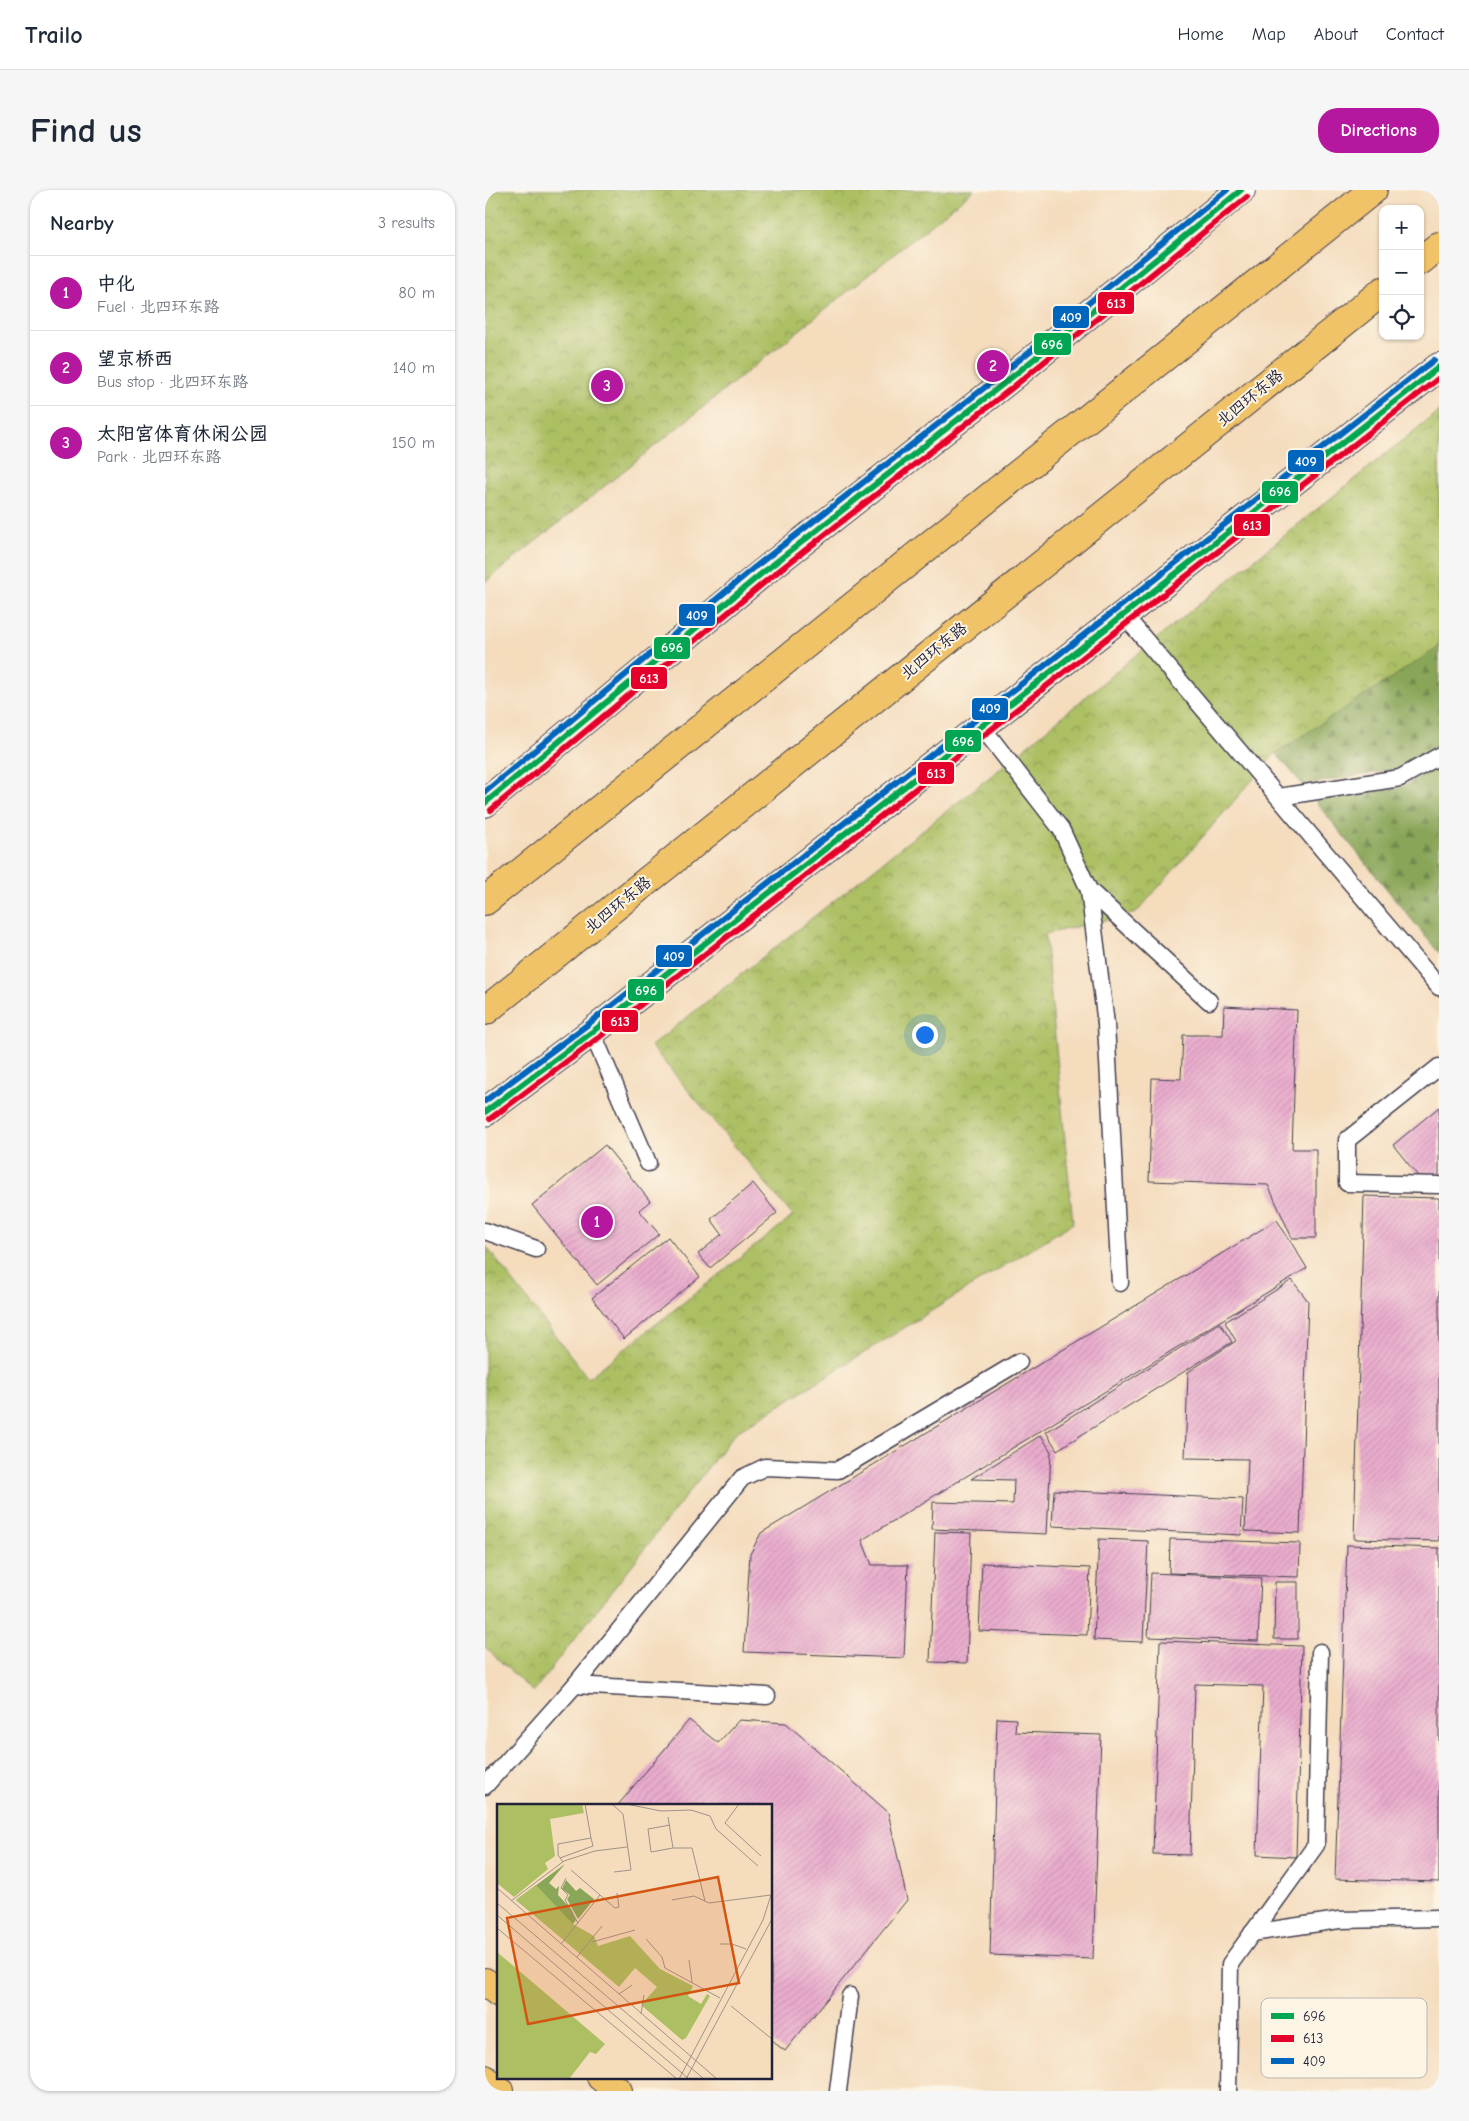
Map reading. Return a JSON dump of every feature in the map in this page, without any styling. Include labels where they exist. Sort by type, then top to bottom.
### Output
[{"type":"main road","points":[[485,901],[1373,190]]},
{"type":"main road","points":[[1424,258],[1439,246]]},
{"type":"main road","name":"北四环东路","points":[[485,1011],[1379,294]]},
{"type":"main road","points":[[485,1982],[497,1991]]},
{"type":"main road","points":[[602,2078],[618,2091]]},
{"type":"main road","points":[[485,2079],[499,2091]]},
{"type":"street","points":[[485,803],[761,574],[1007,381],[1241,190]]},
{"type":"street","points":[[485,1112],[592,1032],[1439,367]]},
{"type":"lane","points":[[1124,615],[1439,987]]},
{"type":"lane","points":[[982,727],[1061,829],[1089,890],[1106,1024],[1121,1283]]},
{"type":"lane","points":[[1279,797],[1400,778],[1439,756]]},
{"type":"lane","points":[[1089,890],[1209,1001]]},
{"type":"lane","points":[[592,1032],[648,1163]]},
{"type":"lane","points":[[1439,1067],[1347,1140],[1347,1183],[1439,1185]]},
{"type":"lane","points":[[485,1231],[536,1249]]},
{"type":"lane","points":[[485,1786],[575,1685],[742,1478],[765,1467],[839,1470],[1019,1362]]},
{"type":"lane","points":[[1228,2091],[1230,1964],[1316,1845],[1320,1652]]},
{"type":"lane","points":[[575,1685],[767,1696]]},
{"type":"lane","points":[[1251,1934],[1339,1920],[1439,1918]]},
{"type":"lane","points":[[839,2091],[850,1996]]},
{"type":"green space","points":[[485,190],[974,190],[485,582]]},
{"type":"green space","points":[[1439,411],[1439,745],[1403,768],[1303,785],[1170,628]]},
{"type":"green space","points":[[1439,411],[1439,647],[1276,753],[1136,913],[1045,934],[1073,1223],[735,1433],[533,1692],[485,1647],[485,1245],[588,1378],[793,1216],[651,1046],[992,775],[1130,660]]},
{"type":"green space","points":[[1439,764],[1439,953],[1315,801],[1400,788]]},
{"type":"building","points":[[1224,1006],[1297,1010],[1292,1149],[1316,1149],[1316,1238],[1292,1238],[1268,1185],[1149,1181],[1152,1078],[1181,1079],[1183,1035],[1223,1035]]},
{"type":"building","points":[[1439,1107],[1439,1176],[1426,1186],[1393,1145]]},
{"type":"building","points":[[605,1145],[650,1201],[639,1210],[659,1234],[597,1285],[532,1205]]},
{"type":"building","points":[[753,1183],[777,1213],[710,1268],[698,1254],[722,1234],[711,1219]]},
{"type":"building","points":[[1364,1196],[1439,1198],[1439,1541],[1354,1539]]},
{"type":"building","points":[[1277,1220],[1307,1268],[862,1540],[872,1565],[908,1565],[904,1658],[744,1652],[750,1554],[761,1533]]},
{"type":"building","points":[[668,1237],[700,1277],[624,1339],[592,1298]]},
{"type":"building","points":[[1292,1280],[1308,1301],[1300,1533],[1245,1531],[1248,1459],[1185,1458],[1188,1372],[1236,1341],[1225,1322]]},
{"type":"building","points":[[1220,1323],[1232,1342],[1057,1450],[1046,1432]]},
{"type":"building","points":[[1041,1435],[1051,1452],[1047,1534],[932,1529],[933,1502],[1013,1504],[1014,1480],[971,1479]]},
{"type":"building","points":[[1054,1490],[1243,1499],[1241,1535],[1052,1526]]},
{"type":"building","points":[[935,1532],[971,1533],[967,1663],[930,1662]]},
{"type":"building","points":[[1099,1539],[1148,1541],[1143,1642],[1094,1640]]},
{"type":"building","points":[[1170,1539],[1300,1543],[1299,1577],[1169,1573]]},
{"type":"building","points":[[1347,1545],[1439,1548],[1439,1882],[1335,1879]]},
{"type":"building","points":[[982,1563],[1090,1568],[1087,1635],[979,1631]]},
{"type":"building","points":[[1151,1573],[1261,1578],[1258,1641],[1148,1637]]},
{"type":"building","points":[[1275,1582],[1298,1582],[1298,1639],[1274,1639]]},
{"type":"building","points":[[1160,1641],[1302,1646],[1296,1857],[1257,1855],[1263,1686],[1195,1684],[1190,1855],[1153,1854]]},
{"type":"building","points":[[997,1718],[1016,1719],[1015,1732],[1101,1735],[1093,1959],[990,1955]]},
{"type":"building","points":[[689,1720],[718,1743],[739,1720],[786,1723],[888,1812],[907,1900],[785,2051],[773,2042],[773,1804],[619,1804]]},
{"type":"transit line","name":"409","points":[[485,792],[755,567],[1002,374],[1227,190]]},
{"type":"transit line","name":"696","points":[[485,803],[761,574],[1007,381],[1241,190]]},
{"type":"transit line","name":"613","points":[[491,810],[766,581],[1012,388],[1247,197]]},
{"type":"transit line","name":"409","points":[[485,1101],[587,1025],[1434,360]]},
{"type":"transit line","name":"696","points":[[485,1112],[592,1032],[1439,367]]},
{"type":"transit line","name":"613","points":[[490,1119],[597,1039],[1439,378]]},
{"type":"place","name":"望京桥西","points":[[993,366]]},
{"type":"place","name":"太阳宫体育休闲公园","points":[[607,386]]},
{"type":"place","name":"中化","points":[[597,1222]]}]
